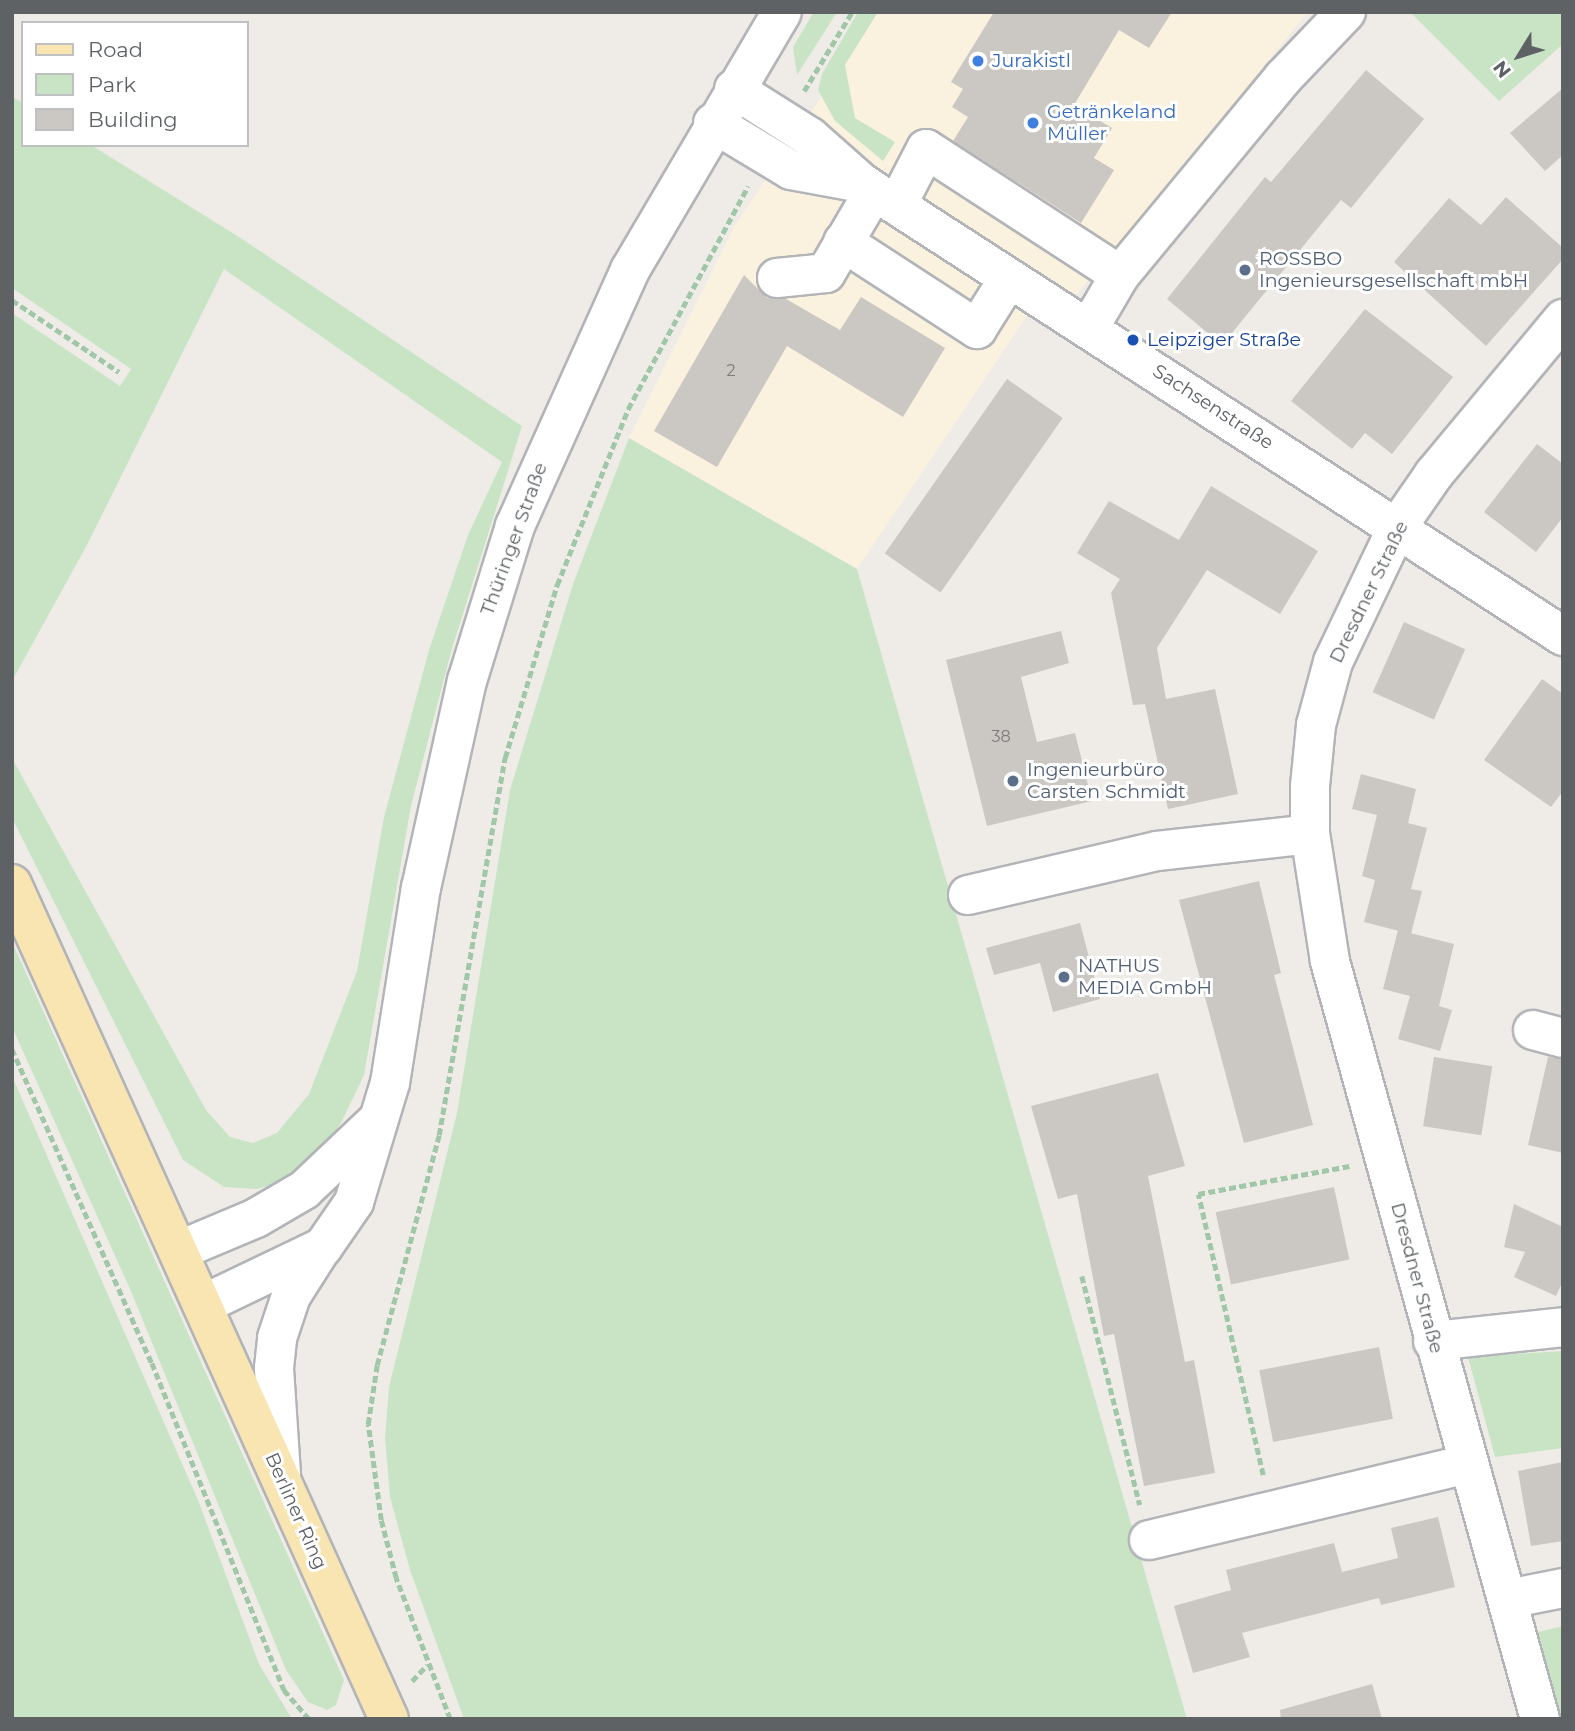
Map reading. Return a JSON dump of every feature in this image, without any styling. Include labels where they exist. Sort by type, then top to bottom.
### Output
[{"type":"main road","name":"Berliner Ring","points":[[12,884],[180,1250],[389,1719]]},
{"type":"street","name":"Thüringer Straße","points":[[204,1304],[323,1247],[354,1202],[382,1116],[421,888],[488,606],[549,444],[630,270],[713,124],[782,12]]},
{"type":"street","points":[[1089,328],[1120,275],[1283,78],[1346,12]]},
{"type":"street","name":"Sachsenstraße","points":[[734,89],[810,137],[878,193],[1398,526],[1563,636]]},
{"type":"street","name":"Sachsenstraße","points":[[713,124],[791,170],[878,193]]},
{"type":"street","points":[[777,278],[826,273],[878,193],[926,149],[1120,275]]},
{"type":"street","points":[[844,242],[977,329],[1009,278]]},
{"type":"street","name":"Dresdner Straße","points":[[1540,1719],[1330,961],[1310,834],[1316,725],[1333,662],[1398,526],[1434,474],[1563,318]]},
{"type":"street","points":[[968,895],[1157,851],[1310,834]]},
{"type":"street","points":[[180,1250],[256,1218],[304,1190],[382,1116]]},
{"type":"street","points":[[281,1477],[274,1368],[277,1338],[291,1296],[323,1247]]},
{"type":"street","points":[[1433,1340],[1563,1327]]},
{"type":"street","points":[[1149,1540],[1468,1464]]},
{"type":"street","points":[[1508,1599],[1563,1588]]},
{"type":"path","points":[[801,96],[852,12]]},
{"type":"path","points":[[450,1719],[396,1578],[381,1520],[368,1424],[377,1365],[439,1135],[505,758],[557,585],[628,410],[749,184]]},
{"type":"path","points":[[12,300],[119,372]]},
{"type":"path","points":[[12,1049],[152,1363],[284,1690],[310,1719]]},
{"type":"path","points":[[1271,1510],[1198,1194],[1385,1160]]},
{"type":"path","points":[[1082,1276],[1149,1540]]},
{"type":"shaded area","points":[[878,12],[1308,12],[1076,295],[1051,280],[857,569],[629,438],[734,227]]},
{"type":"green space","points":[[814,12],[837,12],[797,75],[793,47]]},
{"type":"green space","points":[[858,12],[878,12],[845,65],[855,118],[895,142],[883,161],[835,121],[818,90],[822,74]]},
{"type":"green space","points":[[1410,12],[1563,12],[1563,44],[1499,101]]},
{"type":"green space","points":[[12,97],[21,102],[21,147],[94,147],[239,237],[522,426],[451,652],[411,806],[364,1075],[341,1123],[315,1158],[287,1181],[257,1189],[224,1187],[183,1160],[12,818],[12,758],[206,1110],[230,1137],[253,1143],[277,1133],[309,1094],[357,971],[384,817],[429,650],[468,535],[502,462],[224,269],[87,545],[12,681],[12,313],[120,386],[131,369],[12,288]]},
{"type":"green space","points":[[629,438],[857,569],[1187,1719],[464,1719],[410,1570],[390,1497],[385,1438],[389,1387],[457,1113],[510,790],[573,584]]},
{"type":"green space","points":[[12,942],[344,1680],[336,1705],[327,1710],[308,1702],[286,1670],[130,1289],[12,1027]]},
{"type":"green space","points":[[12,1076],[198,1500],[259,1664],[292,1719],[12,1719]]},
{"type":"green space","points":[[1563,1351],[1563,1448],[1495,1457],[1468,1357]]},
{"type":"green space","points":[[1563,1626],[1563,1719],[1558,1719],[1534,1633]]},
{"type":"building","name":"Getränkeland Müller","points":[[994,12],[1172,12],[1149,48],[1119,30],[1074,105],[1112,128],[1094,158],[1114,170],[1081,223],[953,141],[968,117],[952,107],[963,89],[951,82]]},
{"type":"building","points":[[1366,70],[1424,119],[1351,208],[1341,200],[1222,345],[1167,299],[1265,177],[1271,182]]},
{"type":"building","points":[[1563,88],[1563,155],[1545,171],[1510,133]]},
{"type":"building","points":[[1506,197],[1563,248],[1563,259],[1486,346],[1394,262],[1449,198],[1481,225]]},
{"type":"building","points":[[744,275],[767,298],[786,299],[840,330],[861,297],[945,348],[903,417],[787,346],[717,467],[654,431]]},
{"type":"building","points":[[1365,309],[1453,377],[1392,454],[1365,433],[1352,449],[1291,401]]},
{"type":"building","points":[[1007,379],[1063,418],[941,592],[885,553]]},
{"type":"building","points":[[1537,444],[1563,464],[1563,517],[1536,552],[1484,512]]},
{"type":"building","points":[[1211,486],[1318,551],[1280,614],[1207,570],[1157,648],[1166,699],[1215,689],[1238,794],[1168,809],[1145,704],[1133,705],[1111,593],[1120,579],[1077,553],[1109,501],[1179,540]]},
{"type":"building","points":[[1404,622],[1465,649],[1434,720],[1373,692]]},
{"type":"building","points":[[1061,631],[1069,663],[1021,677],[1037,742],[1075,733],[1092,801],[987,826],[946,660]]},
{"type":"building","points":[[1542,679],[1563,694],[1563,791],[1551,807],[1484,760]]},
{"type":"building","points":[[1361,774],[1416,789],[1408,823],[1427,828],[1411,889],[1422,891],[1411,934],[1364,922],[1375,880],[1362,876],[1377,815],[1352,809]]},
{"type":"building","points":[[1259,881],[1281,973],[1274,975],[1313,1125],[1244,1143],[1179,900]]},
{"type":"building","points":[[1080,923],[1100,999],[1053,1012],[1040,963],[994,975],[986,948]]},
{"type":"building","points":[[1398,930],[1454,944],[1439,1006],[1452,1010],[1440,1051],[1398,1039],[1410,996],[1383,989]]},
{"type":"building","points":[[1434,1057],[1492,1066],[1481,1135],[1423,1126]]},
{"type":"building","points":[[1548,1057],[1563,1059],[1563,1153],[1528,1145]]},
{"type":"building","points":[[1158,1073],[1185,1166],[1148,1176],[1185,1362],[1194,1360],[1215,1473],[1144,1486],[1114,1334],[1104,1336],[1077,1194],[1058,1199],[1031,1106]]},
{"type":"building","points":[[1334,1187],[1349,1259],[1231,1285],[1216,1212]]},
{"type":"building","points":[[1514,1204],[1563,1227],[1563,1281],[1556,1296],[1514,1277],[1525,1252],[1504,1247]]},
{"type":"building","points":[[1379,1347],[1393,1419],[1273,1442],[1259,1370]]},
{"type":"building","points":[[1563,1462],[1563,1541],[1531,1546],[1518,1471]]},
{"type":"building","points":[[1438,1517],[1455,1587],[1381,1605],[1379,1598],[1242,1633],[1250,1657],[1193,1673],[1174,1606],[1231,1590],[1226,1570],[1334,1543],[1342,1572],[1398,1558],[1391,1528]]},
{"type":"building","points":[[1372,1684],[1382,1719],[1281,1719],[1280,1710]]},
{"type":"place","name":"Jurakistl","points":[[978,61]]},
{"type":"place","name":"Getränkeland Müller","points":[[1033,123]]},
{"type":"place","name":"ROSSBO Ingenieursgesellschaft mbH","points":[[1245,270]]},
{"type":"place","name":"Leipziger Straße","points":[[1133,340]]},
{"type":"place","name":"Ingenieurbüro Carsten Schmidt","points":[[1013,781]]},
{"type":"place","name":"NATHUS MEDIA GmbH","points":[[1064,977]]}]
